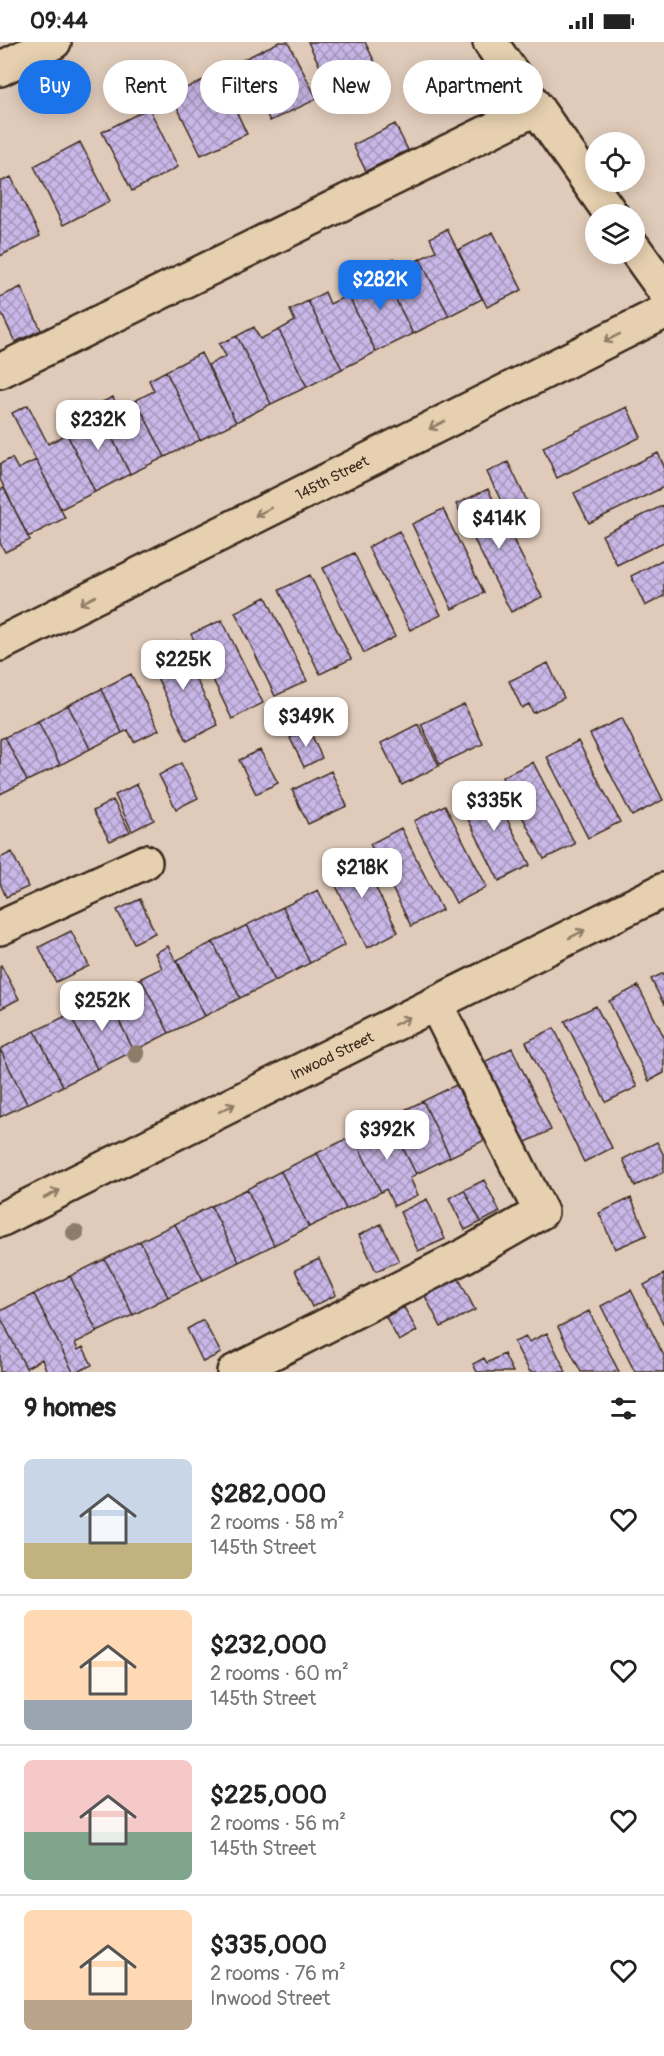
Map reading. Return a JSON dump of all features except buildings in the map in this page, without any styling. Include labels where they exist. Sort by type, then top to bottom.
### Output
[{"type":"street","points":[[0,69],[54,42]]},
{"type":"street","points":[[490,42],[503,60]]},
{"type":"street","points":[[0,371],[525,114]]},
{"type":"street","points":[[541,114],[604,204]]},
{"type":"street","points":[[645,263],[664,290]]},
{"type":"street","name":"145th Street","points":[[0,644],[664,312]]},
{"type":"street","points":[[0,928],[145,862]]},
{"type":"street","name":"Inwood Street","points":[[0,1220],[664,890]]},
{"type":"street","points":[[234,1372],[466,1256],[541,1212],[436,1005]]}]
